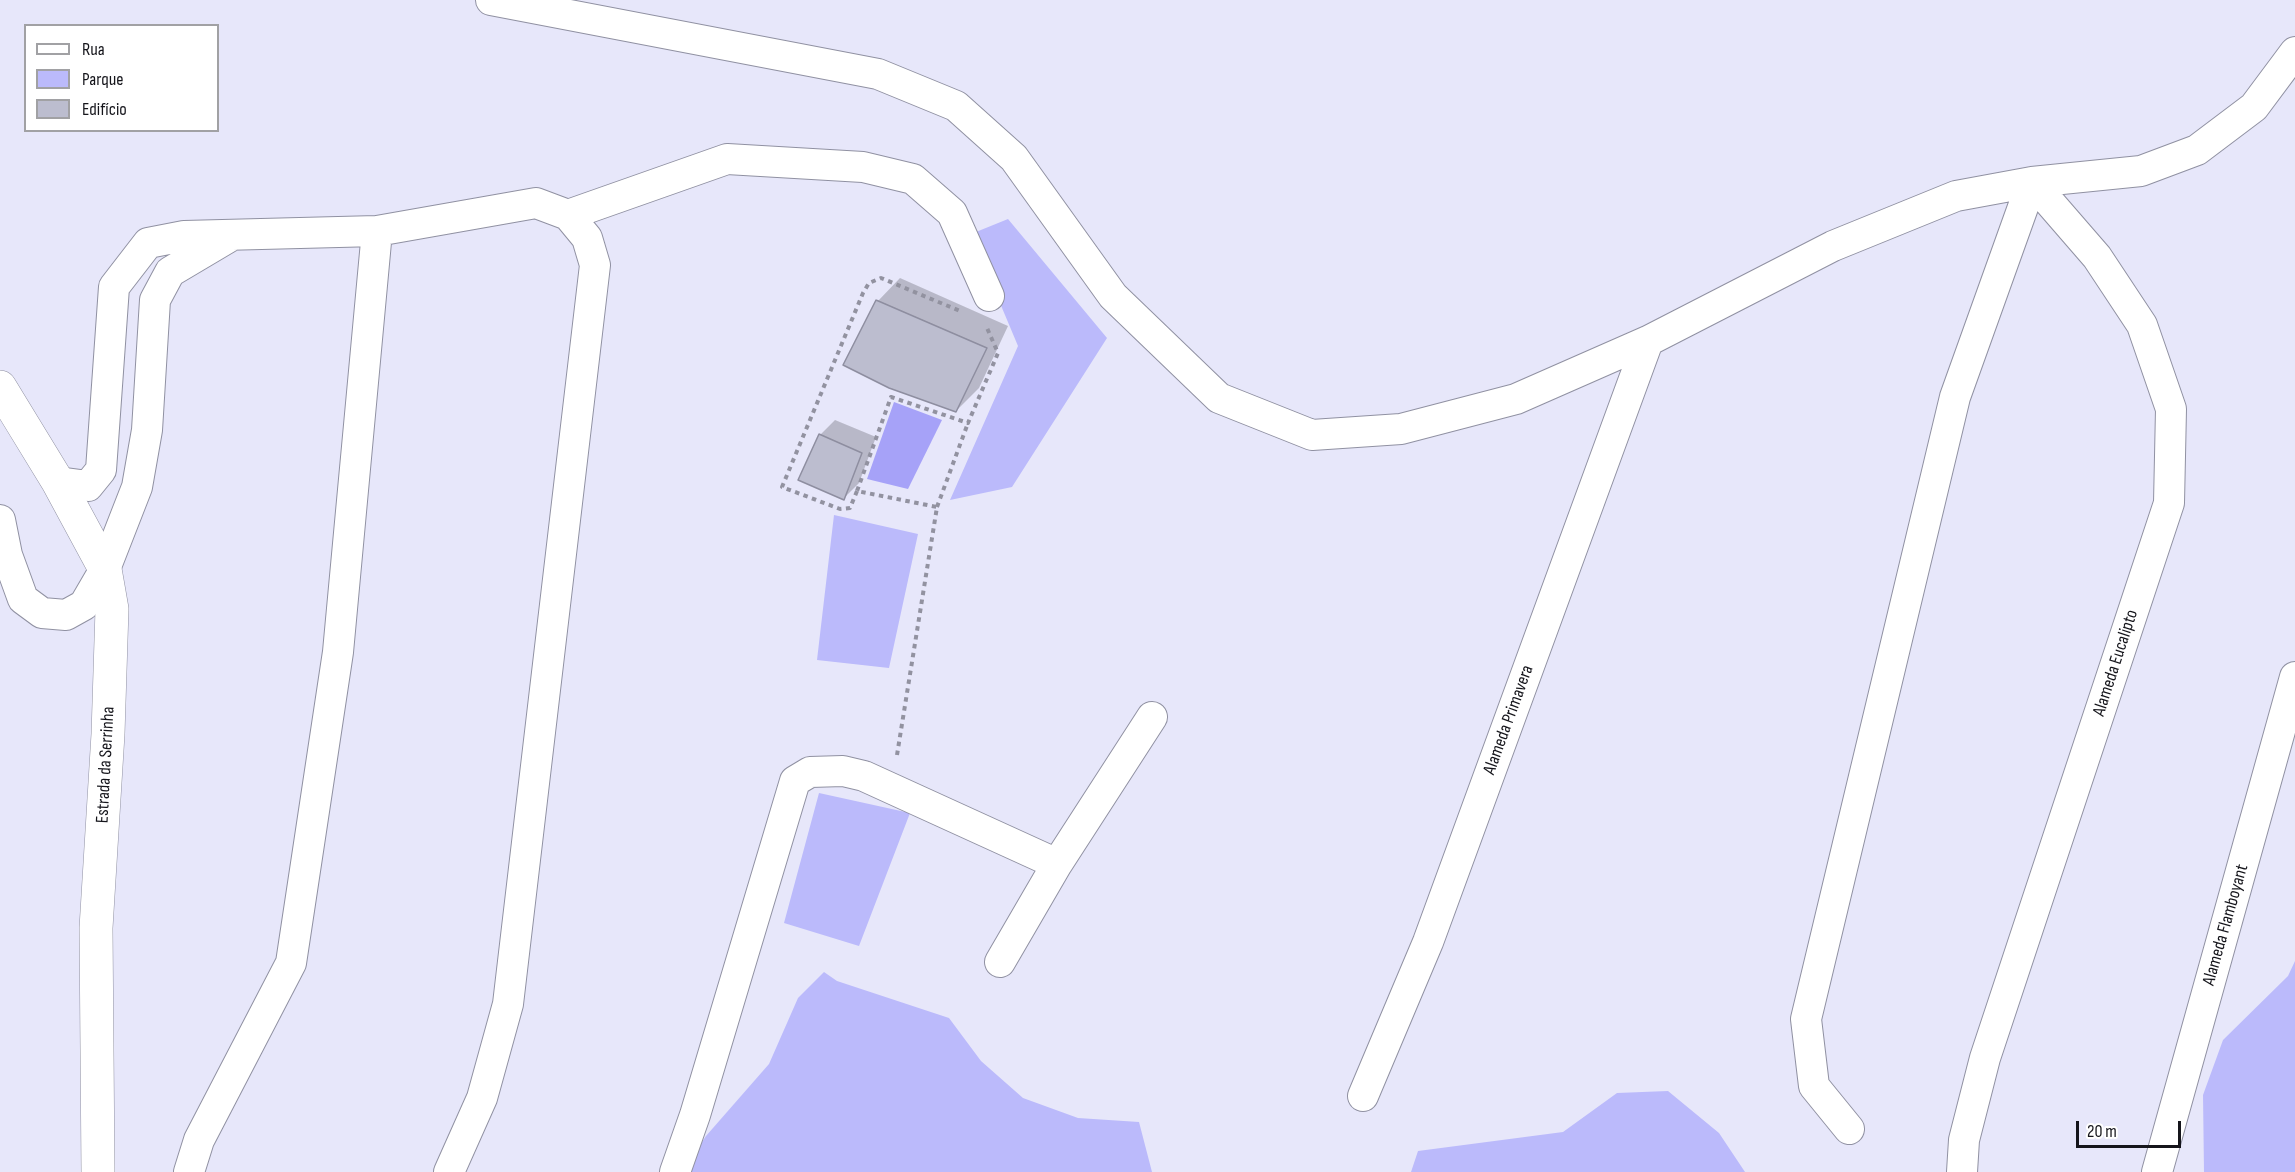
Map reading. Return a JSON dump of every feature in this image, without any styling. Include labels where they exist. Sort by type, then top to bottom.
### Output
[{"type":"street","points":[[491,0],[878,75],[956,106],[1014,158],[1113,296],[1220,399],[1312,435],[1401,429],[1516,399],[1648,341],[1854,238],[1956,196],[2032,182],[2141,171],[2197,150],[2254,107],[2293,49]]},
{"type":"street","points":[[568,215],[727,159],[863,167],[913,179],[952,213],[986,308]]},
{"type":"street","points":[[1849,1129],[1814,1086],[1806,1019],[1955,397],[2032,182]]},
{"type":"street","name":"Alameda Eucalipto","points":[[1962,1172],[1964,1140],[1985,1058],[2169,503],[2171,409],[2142,325],[2097,257],[2032,182]]},
{"type":"street","points":[[58,482],[88,486],[102,470],[114,287],[147,243],[184,236],[229,237],[377,231],[536,203],[568,215],[587,238],[595,266],[509,992],[482,1098],[449,1172]]},
{"type":"street","points":[[189,1172],[199,1140],[291,963],[338,652],[377,231]]},
{"type":"street","points":[[0,520],[8,555],[23,599],[42,613],[66,615],[84,605],[105,569],[137,487],[147,430],[155,300],[170,272],[229,237]]},
{"type":"street","name":"Alameda Primavera","points":[[1364,1096],[1432,931],[1648,341]]},
{"type":"street","name":"Estrada da Serrinha","points":[[0,387],[58,482],[105,569],[112,609],[108,734],[96,928],[98,1172]]},
{"type":"street","name":"Alameda Flamboyant","points":[[2157,1172],[2295,677]]},
{"type":"street","points":[[1000,962],[1057,864],[1152,717]]},
{"type":"street","points":[[675,1172],[698,1104],[795,781],[810,772],[843,771],[864,776],[1057,864]]},
{"type":"path","points":[[963,312],[881,278],[869,283],[863,292],[782,487],[840,509],[850,508],[891,397],[968,423]]},
{"type":"path","points":[[896,762],[937,507],[968,423],[999,353],[986,308]]},
{"type":"path","points":[[857,491],[937,507]]},
{"type":"green space","points":[[1008,219],[1107,338],[1012,487],[950,500],[1018,346],[971,234]]},
{"type":"green space","points":[[834,515],[918,534],[889,668],[817,660]]},
{"type":"green space","points":[[819,793],[910,813],[859,946],[784,923]]},
{"type":"green space","points":[[2295,961],[2295,1172],[2204,1172],[2203,1095],[2223,1040],[2288,976]]},
{"type":"green space","points":[[824,972],[837,981],[949,1018],[981,1061],[1023,1098],[1078,1118],[1139,1122],[1152,1172],[682,1172],[706,1136],[769,1064],[798,998]]},
{"type":"green space","points":[[1668,1091],[1719,1133],[1745,1172],[1411,1172],[1418,1151],[1563,1132],[1617,1093]]},
{"type":"shaded area","points":[[894,402],[942,420],[908,489],[867,479]]},
{"type":"building","points":[[876,300],[987,348],[956,412],[889,388],[843,365]]},
{"type":"building","points":[[819,434],[862,453],[844,500],[798,480]]}]
